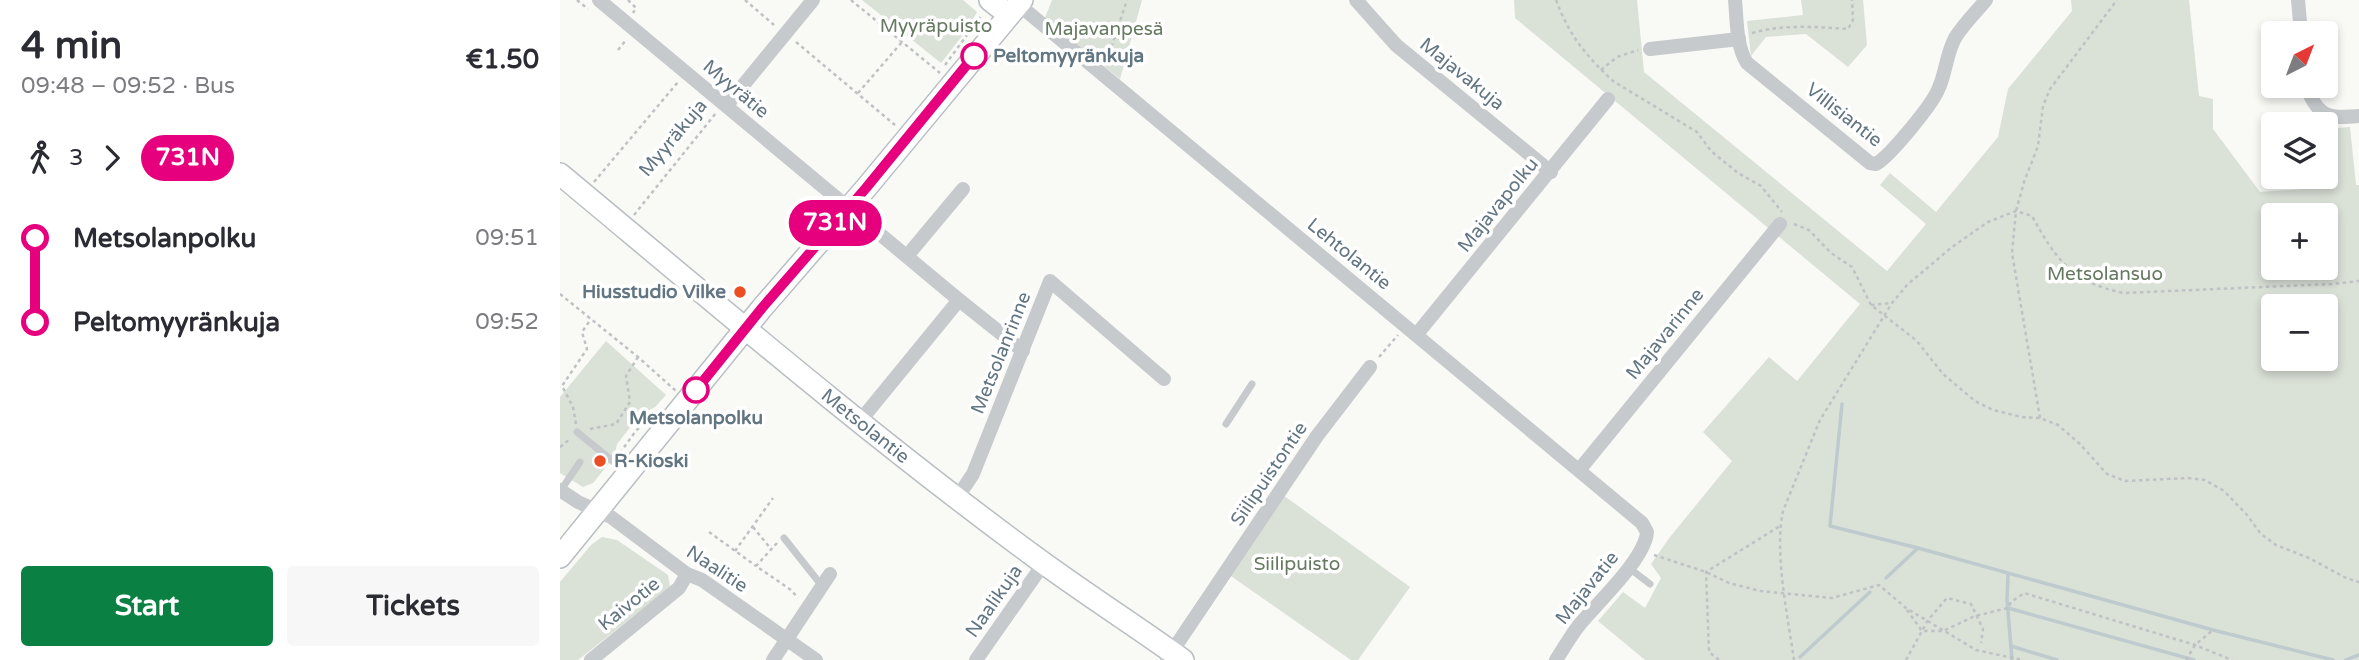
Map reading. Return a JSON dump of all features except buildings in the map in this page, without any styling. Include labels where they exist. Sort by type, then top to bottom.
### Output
[{"type":"street","name":"Myyrätie","points":[[598,0],[1023,351]]},
{"type":"street","name":"Myyräkuja","points":[[726,105],[813,0]]},
{"type":"street","points":[[560,557],[746,329],[1016,7],[990,0]]},
{"type":"street","name":"Majavakuja","points":[[1356,0],[1396,45],[1550,172]]},
{"type":"street","name":"Villisiantie","points":[[1735,0],[1743,57],[1747,63],[1870,163],[1876,164],[1886,157],[1933,99],[1956,36],[1986,0]]},
{"type":"street","points":[[2298,0],[2300,21]]},
{"type":"street","name":"Lehtolantie","points":[[1016,7],[1580,469],[1642,523],[1647,533],[1645,543]]},
{"type":"street","points":[[1650,49],[1740,39]]},
{"type":"street","name":"Majavapolku","points":[[1411,330],[1550,172],[1609,92]]},
{"type":"street","points":[[2311,98],[2327,116],[2359,116]]},
{"type":"street","name":"Metsolantie","points":[[560,174],[746,329],[957,498],[1174,657]]},
{"type":"street","points":[[907,256],[963,189]]},
{"type":"street","name":"Majavarinne","points":[[1580,469],[1780,224]]},
{"type":"street","name":"Metsolanrinne","points":[[957,498],[973,474],[1050,281],[1164,379]]},
{"type":"street","points":[[860,421],[959,300]]},
{"type":"street","name":"Siilipuistontie","points":[[1174,657],[1317,436],[1370,367]]},
{"type":"street","name":"Naalitie","points":[[560,490],[578,502],[611,517],[687,574],[702,580],[816,660]]},
{"type":"street","name":"Majavatie","points":[[1556,660],[1579,626],[1628,568],[1645,543]]},
{"type":"street","name":"Naalikuja","points":[[976,660],[1044,563]]},
{"type":"street","name":"Kaivotie","points":[[591,660],[679,588],[687,574]]},
{"type":"street","points":[[773,660],[826,580]]},
{"type":"lane","points":[[1226,424],[1252,384]]},
{"type":"lane","points":[[577,432],[615,463]]},
{"type":"lane","points":[[560,490],[580,462]]},
{"type":"lane","points":[[784,538],[826,580]]},
{"type":"lane","points":[[1628,568],[1650,584]]},
{"type":"path","points":[[628,0],[636,8],[633,13]]},
{"type":"path","points":[[851,0],[940,73]]},
{"type":"path","points":[[1106,65],[1127,0]]},
{"type":"path","points":[[1556,0],[1564,22],[1576,42],[1601,70],[1697,132],[1711,151],[1760,187],[1779,205],[1785,217],[1808,230],[1831,253],[1852,267],[1871,305],[1917,341],[1943,374],[1975,401],[1993,410],[2040,418],[2058,425],[2080,444],[2107,474],[2125,481],[2188,478],[2205,480],[2224,491],[2261,534],[2276,545],[2309,558],[2346,579],[2359,582]]},
{"type":"path","points":[[1740,39],[1754,32],[1779,28],[1824,26],[1848,29],[1853,20],[1852,0]]},
{"type":"path","points":[[2040,418],[2012,253],[2017,211],[2024,182],[2038,146],[2043,106],[2050,89],[2117,0]]},
{"type":"path","points":[[618,50],[626,40]]},
{"type":"path","points":[[858,93],[902,42]]},
{"type":"path","points":[[1601,70],[1617,57],[1636,50],[1650,49]]},
{"type":"path","points":[[836,75],[897,127]]},
{"type":"path","points":[[1609,92],[1613,80]]},
{"type":"path","points":[[591,186],[678,82]]},
{"type":"path","name":"Myyräkuja","points":[[624,228],[726,105]]},
{"type":"path","points":[[1794,660],[1784,593],[1780,526],[1783,511],[1820,421],[1892,303],[1907,285],[1952,247],[1988,222],[2017,211],[2032,216],[2049,247],[2070,270],[2102,289],[2124,293],[2332,285],[2359,281]]},
{"type":"path","points":[[560,294],[676,391]]},
{"type":"path","points":[[1871,305],[1892,303]]},
{"type":"path","points":[[591,319],[582,332],[587,349],[562,386],[573,407],[577,432],[617,425],[630,402],[626,376],[638,357]]},
{"type":"path","points":[[1370,367],[1411,330]]},
{"type":"path","points":[[735,551],[773,498]]},
{"type":"path","points":[[752,526],[771,548]]},
{"type":"path","points":[[1706,572],[1780,526]]},
{"type":"path","points":[[709,532],[791,590],[808,608]]},
{"type":"path","points":[[756,566],[771,548],[784,538]]},
{"type":"path","points":[[1645,543],[1650,553],[1706,572],[1729,583],[1760,591],[1832,598],[1880,586],[1906,608],[1976,650],[2022,660]]},
{"type":"path","points":[[1706,572],[1709,652],[1719,660]]},
{"type":"path","points":[[1922,631],[1943,631],[1975,616],[2008,608],[2011,601],[2024,593],[2195,645],[2232,660]]},
{"type":"path","points":[[1906,660],[1928,621],[1947,598],[1970,604],[1983,629],[1981,643]]},
{"type":"path","points":[[1906,608],[1922,631]]},
{"type":"path","points":[[2186,660],[2195,645],[2213,630]]},
{"type":"green space","name":"Myyräpuisto","points":[[862,0],[963,0],[977,12],[941,63]]},
{"type":"green space","name":"Majavanpesä","points":[[1052,0],[1142,0],[1120,79],[1045,18]]},
{"type":"green space","name":"Metsolansuo","points":[[1514,0],[1637,0],[1644,72],[1887,271],[1926,224],[1880,185],[1890,173],[1936,212],[1998,137],[2008,89],[2072,11],[2071,0],[2189,0],[2199,96],[2213,99],[2213,129],[2260,192],[2338,189],[2338,128],[2350,127],[2356,185],[2359,185],[2359,660],[1645,660],[1598,621],[1623,592],[1645,608],[1661,578],[1651,564],[1732,461],[1703,432],[1769,357],[1797,381],[1860,304],[1515,18]]},
{"type":"green space","points":[[1801,0],[1863,0],[1867,45],[1848,67],[1806,34],[1766,37],[1751,56],[1747,21],[1803,15]]},
{"type":"green space","points":[[606,341],[666,395],[655,407],[640,415],[617,444],[614,457],[593,483],[583,487],[560,473],[560,397]]},
{"type":"green space","name":"Siilipuisto","points":[[1283,495],[1410,587],[1358,660],[1351,660],[1228,574]]},
{"type":"green space","points":[[602,537],[617,540],[668,575],[670,587],[578,660],[560,660],[560,582],[591,545]]},
{"type":"waterway","points":[[1842,404],[1830,526],[2333,660]]},
{"type":"waterway","points":[[1886,578],[1918,548]]},
{"type":"waterway","points":[[2008,575],[2007,600],[2012,660]]},
{"type":"waterway","points":[[1800,657],[1870,592]]},
{"type":"waterway","points":[[2008,608],[2194,660]]},
{"type":"waterway","points":[[2011,646],[2057,660]]},
{"type":"waterway","points":[[2346,660],[2359,655]]},
{"type":"bus line","name":"731N","points":[[696,390],[974,56]]},
{"type":"place","name":"Peltomyyränkuja","points":[[974,56]]},
{"type":"place","name":"Hiusstudio Vilke","points":[[740,292]]},
{"type":"place","name":"Metsolanpolku","points":[[696,390]]},
{"type":"place","name":"R-Kioski","points":[[600,461]]}]
